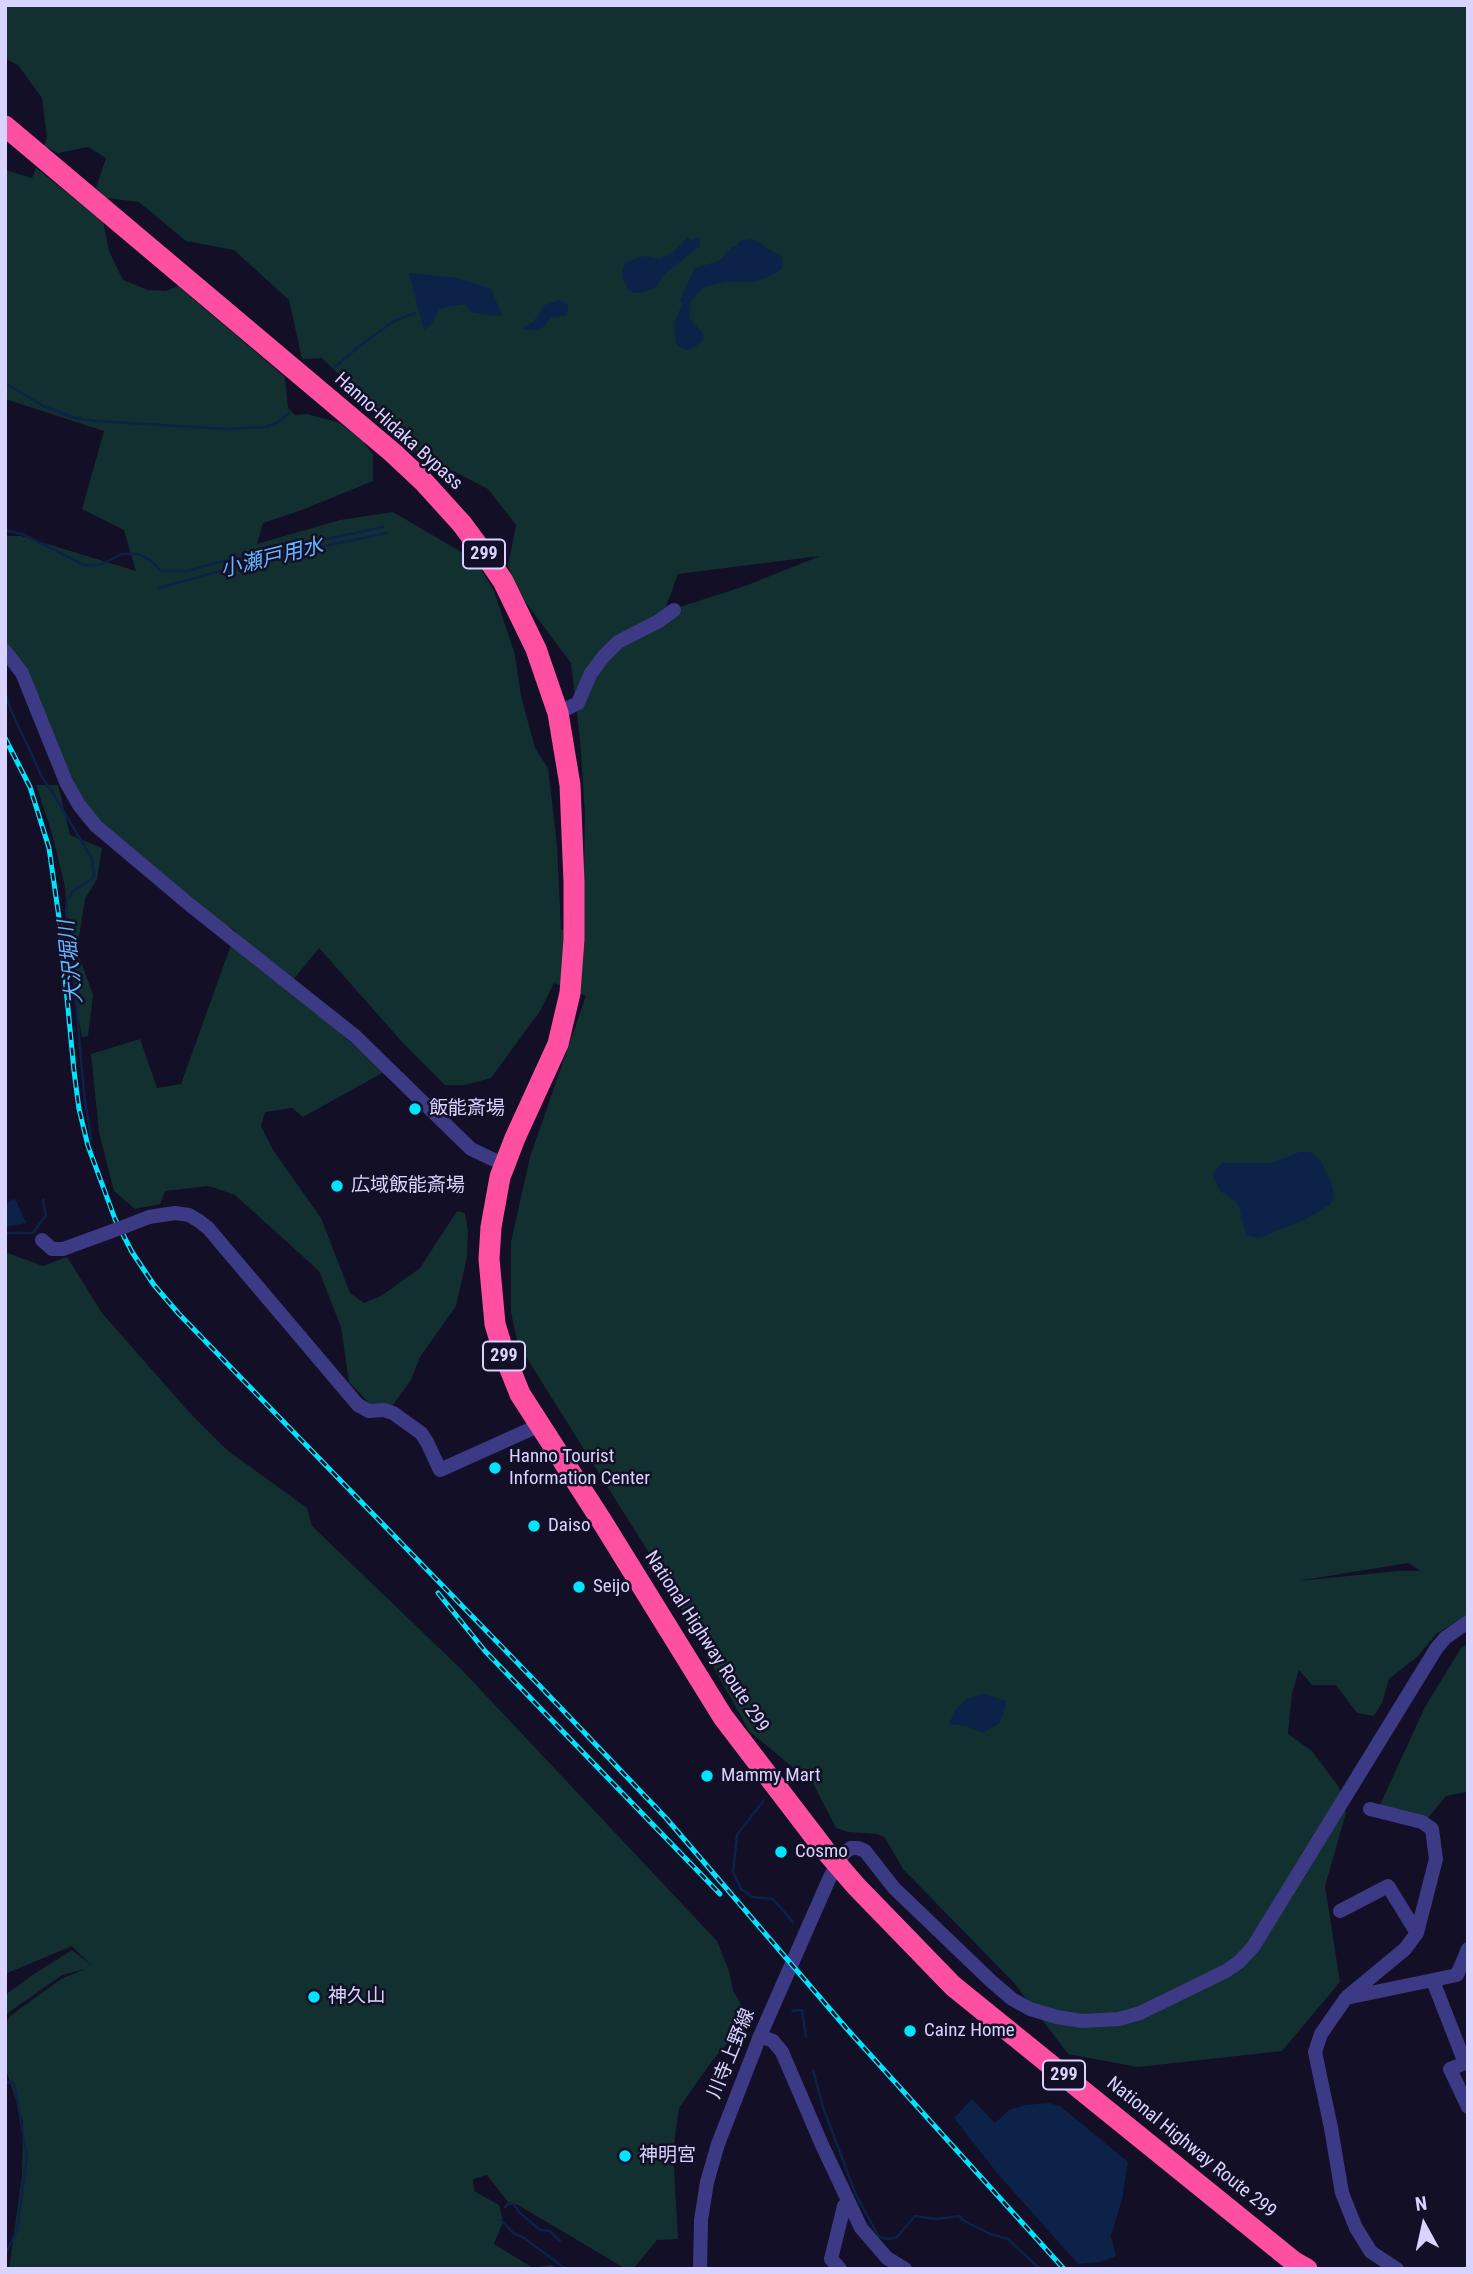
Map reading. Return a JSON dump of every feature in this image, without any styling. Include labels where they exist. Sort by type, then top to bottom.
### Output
[{"type":"highway","name":"Hanno-Hidaka Bypass","points":[[5,126],[392,452],[446,506],[476,542],[503,581],[536,649],[558,713],[570,785],[574,939],[570,993],[558,1044],[505,1166]]},
{"type":"highway","name":"National Highway Route 299","points":[[505,1166],[500,1177],[491,1227],[489,1259],[495,1324],[511,1376],[723,1717],[836,1864],[953,1986],[1293,2261],[1307,2269]]},
{"type":"street","points":[[558,713],[578,703],[592,673],[618,642],[659,621],[674,610]]},
{"type":"street","points":[[5,651],[22,673],[66,782],[96,826],[355,1037],[471,1149],[505,1166]]},
{"type":"street","points":[[42,1240],[52,1249],[63,1249],[149,1217],[175,1213],[189,1215],[216,1238],[358,1405],[369,1411],[384,1410],[393,1413],[421,1433],[428,1441],[440,1470],[540,1424]]},
{"type":"street","points":[[836,1864],[851,1848],[865,1851],[894,1888],[1012,1999],[1030,2008],[1057,2017],[1082,2021],[1119,2019],[1140,2014],[1226,1971],[1253,1947],[1436,1649],[1445,1638],[1468,1622]]},
{"type":"street","points":[[1370,1809],[1422,1822],[1432,1829],[1436,1859],[1417,1933],[1405,1949],[1346,1998],[1321,2034],[1315,2052],[1342,2193],[1356,2228],[1370,2252],[1397,2269]]},
{"type":"street","name":"川寺上野線","points":[[700,2269],[701,2220],[707,2182],[731,2107],[836,1864]]},
{"type":"street","points":[[1340,1912],[1388,1886],[1417,1933]]},
{"type":"street","points":[[1346,1998],[1457,1975],[1468,1949]]},
{"type":"street","points":[[1433,1981],[1465,2063],[1450,2070],[1468,2107]]},
{"type":"street","points":[[760,2036],[773,2041],[782,2052],[849,2205],[871,2241],[887,2258],[905,2269]]},
{"type":"street","points":[[840,2269],[831,2259],[844,2206],[849,2205]]},
{"type":"green space","points":[[5,5],[1468,5],[1468,1615],[1436,1634],[1418,1656],[1389,1679],[1382,1703],[1374,1716],[1357,1713],[1336,1685],[1312,1685],[1299,1670],[1292,1693],[1288,1734],[1312,1751],[1339,1787],[1346,1813],[1325,1886],[1340,1982],[1282,2051],[1138,2067],[1068,2054],[1015,1984],[903,1869],[885,1838],[878,1834],[848,1832],[836,1828],[814,1785],[749,1731],[656,1564],[518,1344],[511,1313],[511,1242],[530,1157],[586,996],[554,983],[540,1011],[491,1078],[464,1085],[445,1085],[404,1044],[319,948],[288,986],[384,1072],[303,1117],[292,1108],[265,1112],[261,1126],[273,1150],[321,1218],[350,1293],[364,1303],[381,1296],[420,1268],[457,1211],[465,1213],[468,1231],[467,1257],[456,1306],[420,1357],[411,1380],[393,1405],[370,1404],[349,1382],[341,1327],[319,1271],[235,1195],[209,1186],[165,1191],[160,1204],[135,1209],[114,1191],[99,1132],[91,1054],[140,1039],[157,1088],[181,1084],[236,931],[190,905],[96,826],[5,651],[5,536],[21,536],[136,571],[124,530],[82,509],[104,431],[5,399],[5,170],[32,178],[36,168],[103,221],[109,251],[123,280],[148,290],[166,291],[178,286],[285,377],[288,408],[295,415],[307,414],[340,423],[363,441],[373,455],[373,481],[263,523],[257,544],[340,520],[393,512],[475,560],[494,591],[515,655],[521,696],[535,748],[548,768],[557,845],[561,930],[583,927],[585,813],[580,740],[571,663],[520,595],[508,566],[516,525],[488,489],[400,444],[361,396],[322,358],[302,359],[289,300],[234,250],[186,241],[139,202],[106,198],[96,188],[106,158],[88,147],[58,153],[44,146],[47,138],[42,98],[18,65],[5,59]],"holes":[[[820,556],[745,586],[664,612],[678,574]],[[1408,1563],[1421,1571],[1298,1581]]]},
{"type":"green space","points":[[36,785],[58,785],[70,835],[102,848],[97,879],[85,899],[77,950],[93,995],[88,1036],[82,1037],[74,998],[65,887],[52,833]]},
{"type":"green space","points":[[5,1252],[43,1266],[67,1257],[102,1313],[189,1412],[227,1450],[307,1508],[312,1526],[461,1669],[717,1941],[729,1971],[733,1991],[752,2015],[712,2061],[679,2108],[673,2151],[678,2239],[657,2240],[633,2269],[626,2269],[518,2205],[508,2202],[487,2175],[473,2179],[474,2191],[499,2205],[503,2222],[494,2244],[533,2268],[552,2265],[557,2269],[9,2269],[22,2176],[23,2121],[5,2067],[5,2025],[10,2016],[61,1979],[85,1969],[62,1975],[8,2013],[5,2018],[5,1995],[72,1950],[92,1966],[72,1946],[5,1974]]},
{"type":"green space","points":[[1468,1644],[1468,1797],[1466,1792],[1446,1796],[1427,1819],[1379,1807],[1425,1707],[1461,1648]]},
{"type":"water","points":[[688,237],[690,240],[700,237],[700,246],[666,273],[655,288],[642,293],[628,290],[622,276],[627,262],[644,256],[660,259],[673,252]]},
{"type":"water","points":[[752,239],[782,257],[783,267],[755,282],[725,282],[704,287],[691,301],[690,318],[704,339],[688,350],[681,348],[676,344],[674,324],[682,304],[680,300],[695,268],[719,261],[740,241]]},
{"type":"water","points":[[409,273],[457,278],[491,289],[502,315],[471,312],[465,304],[451,306],[439,310],[431,325],[424,330]]},
{"type":"water","points":[[559,300],[568,305],[567,315],[551,318],[539,331],[523,328],[533,322],[545,305]]},
{"type":"water","points":[[1300,1152],[1311,1152],[1321,1161],[1332,1185],[1334,1196],[1331,1204],[1304,1220],[1259,1238],[1246,1235],[1239,1207],[1220,1191],[1213,1176],[1215,1170],[1222,1163],[1272,1163]]},
{"type":"water","points":[[13,1199],[16,1200],[26,1223],[5,1227],[5,1205]]},
{"type":"water","points":[[983,1694],[1007,1701],[1000,1723],[982,1733],[967,1726],[949,1724],[955,1710],[968,1698]]},
{"type":"water","points":[[972,2099],[995,2123],[1009,2110],[1025,2105],[1049,2103],[1060,2106],[1128,2162],[1122,2200],[1111,2236],[1116,2256],[1100,2262],[1078,2264],[997,2173],[954,2118]]},
{"type":"waterway","points":[[334,368],[394,321],[415,313]]},
{"type":"waterway","points":[[5,383],[43,406],[75,418],[96,421],[225,429],[266,427],[280,421],[289,413]]},
{"type":"waterway","points":[[5,530],[25,535],[84,565],[100,565],[122,554],[138,554],[150,560],[161,571],[188,571],[383,527]]},
{"type":"waterway","name":"小瀬戸用水","points":[[158,588],[276,556],[387,533]]},
{"type":"waterway","name":"大沢堀川","points":[[5,691],[10,708],[43,779],[92,859],[92,879],[72,892],[67,901],[66,912],[91,1139]]},
{"type":"waterway","name":"大沢堀川","points":[[5,1233],[33,1233],[46,1215],[43,1200]]},
{"type":"waterway","points":[[764,1800],[737,1835],[733,1872],[741,1889],[753,1897],[773,1899],[793,1922]]},
{"type":"waterway","points":[[792,2011],[802,2010],[806,2037]]},
{"type":"waterway","points":[[813,2070],[823,2107],[856,2195],[879,2237],[897,2237],[915,2216],[937,2219],[959,2216],[990,2234],[1008,2239],[1040,2269]]},
{"type":"waterway","points":[[5,2083],[12,2082],[15,2086],[27,2157],[17,2230],[5,2255]]},
{"type":"waterway","points":[[505,2207],[514,2204],[519,2212],[540,2230],[550,2231],[560,2241]]},
{"type":"waterway","points":[[501,2220],[513,2233],[566,2269]]},
{"type":"railway","points":[[5,738],[30,787],[49,848],[60,925],[74,1071],[88,1146],[115,1219],[132,1252],[154,1285],[666,1818],[847,2029],[1064,2269]]},
{"type":"railway","points":[[438,1593],[485,1651],[720,1894]]},
{"type":"place","name":"飯能斎場","points":[[415,1109]]},
{"type":"place","name":"広域飯能斎場","points":[[337,1186]]},
{"type":"place","name":"Hanno Tourist Information Center","points":[[495,1468]]},
{"type":"place","name":"Daiso","points":[[534,1526]]},
{"type":"place","name":"Seijo","points":[[579,1587]]},
{"type":"place","name":"Mammy Mart","points":[[707,1776]]},
{"type":"place","name":"Cosmo","points":[[781,1852]]},
{"type":"place","name":"神久山","points":[[314,1997]]},
{"type":"place","name":"Cainz Home","points":[[910,2031]]},
{"type":"place","name":"神明宮","points":[[625,2156]]}]
